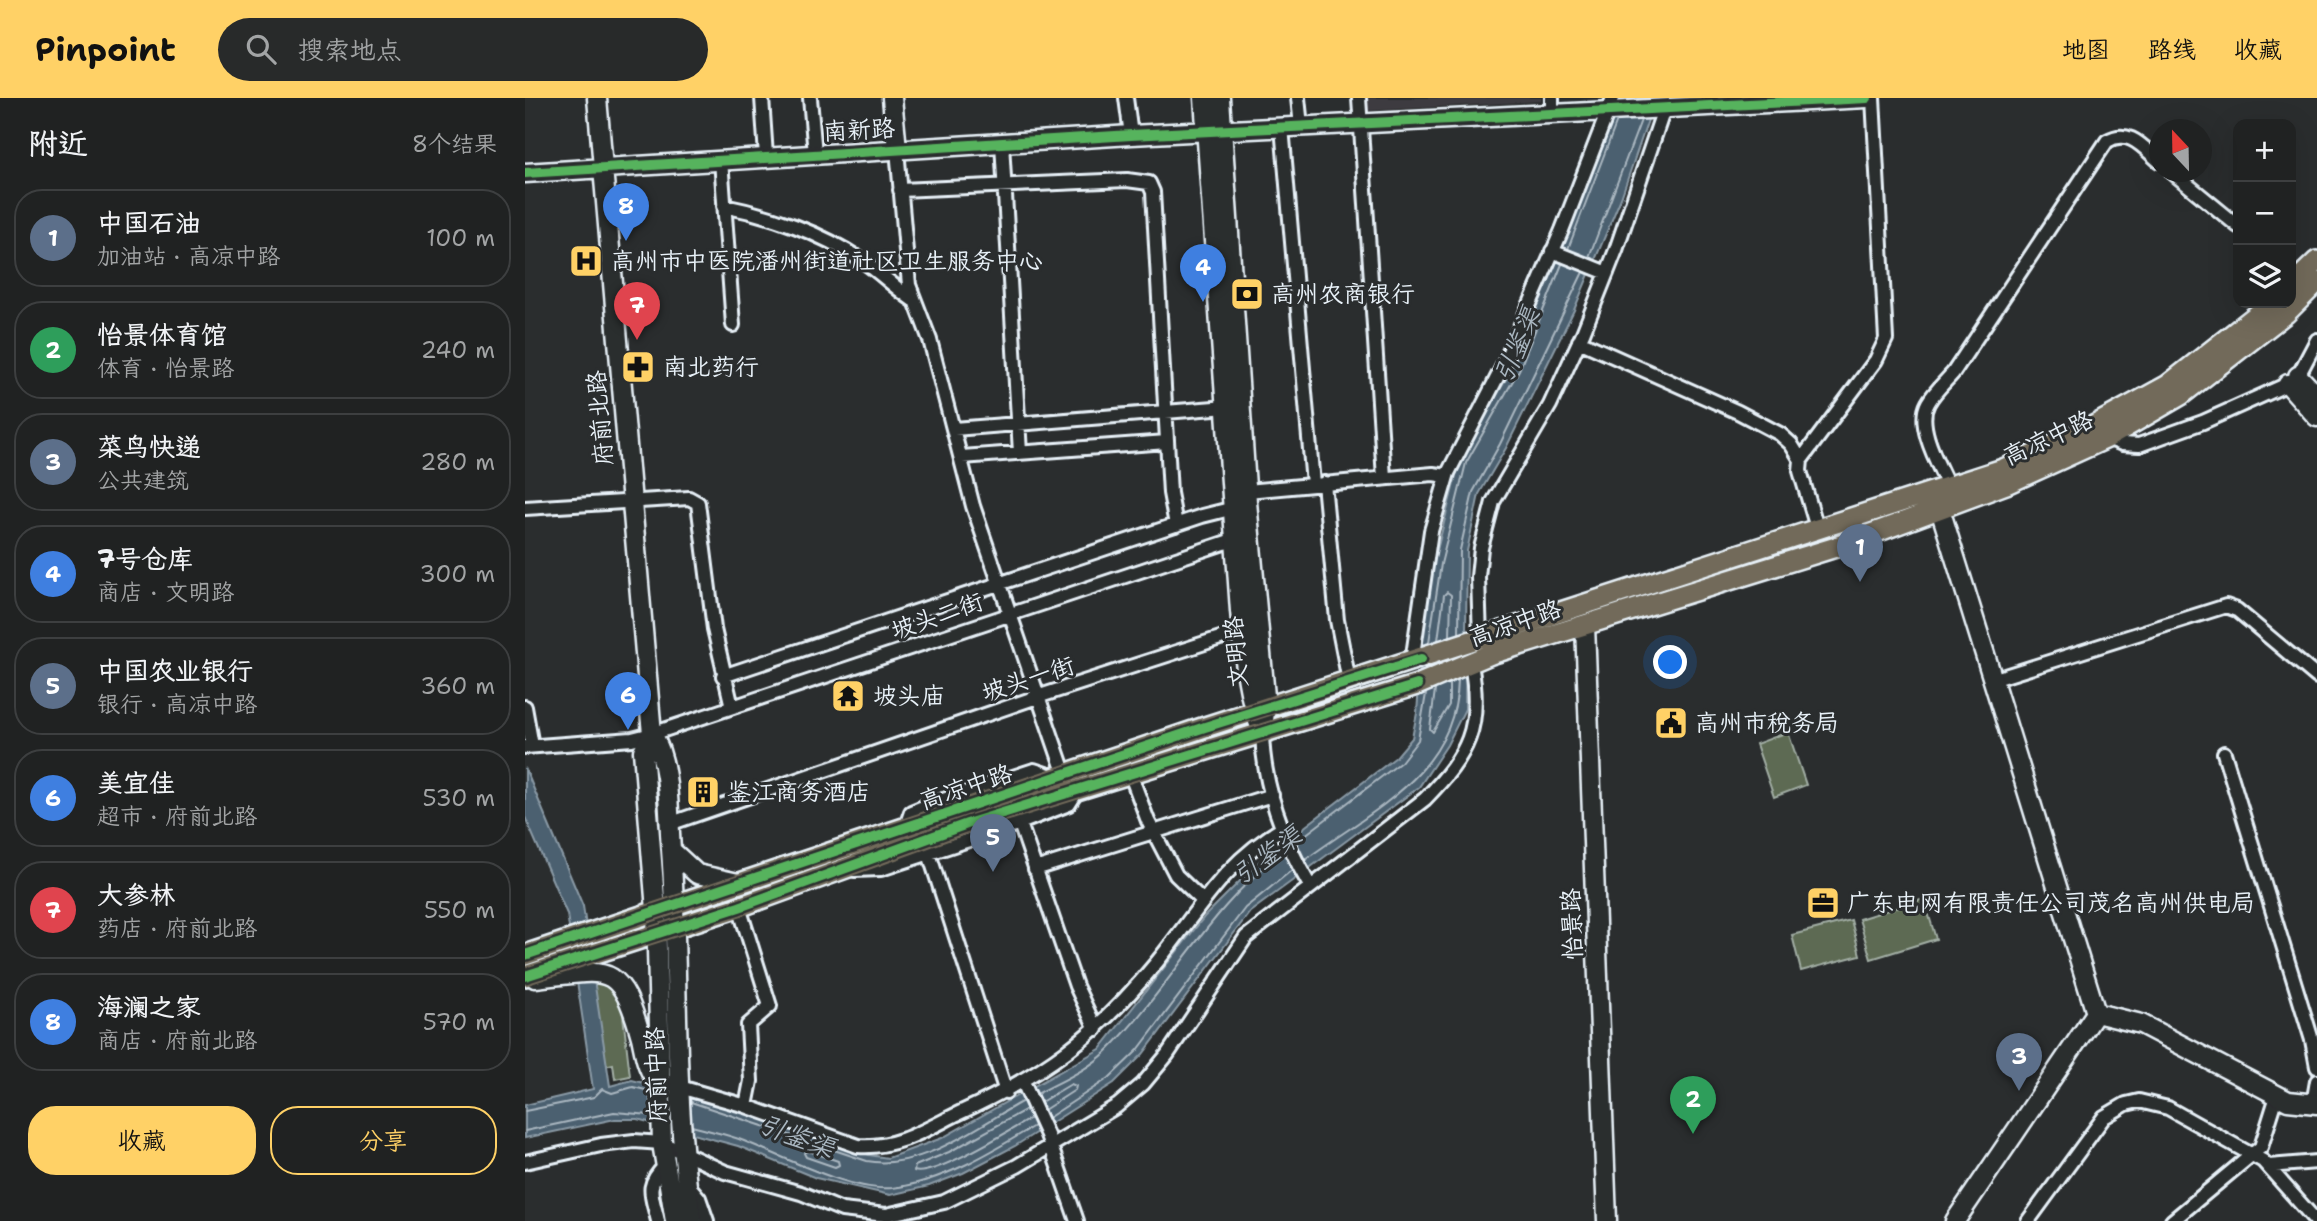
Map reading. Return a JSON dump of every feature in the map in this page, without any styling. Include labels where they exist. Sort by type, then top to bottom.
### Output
[{"type":"main road","name":"府前北路","points":[[597,98],[652,734],[661,749],[671,850],[665,907],[656,933]]},
{"type":"main road","points":[[892,98],[897,149]]},
{"type":"main road","name":"文明路","points":[[1203,98],[1214,131],[1247,491],[1262,732]]},
{"type":"main road","name":"文明路","points":[[1220,98],[1214,131],[1227,407],[1243,631],[1260,709]]},
{"type":"main road","name":"南新路","points":[[525,173],[767,156],[1360,123],[1552,106],[1660,109],[1867,98]]},
{"type":"main road","points":[[2296,279],[2317,261]]},
{"type":"main road","name":"高凉中路","points":[[525,977],[1017,815],[1068,780],[1260,709],[1818,531],[2003,469],[2103,430],[2181,395],[2286,313],[2317,282]]},
{"type":"main road","name":"高凉中路","points":[[525,955],[905,829],[990,793],[1130,772],[1417,685],[1491,654],[1823,551],[1940,509],[2006,484],[2103,430],[2168,385],[2266,308]]},
{"type":"main road","points":[[2293,380],[2317,396]]},
{"type":"main road","points":[[2293,380],[2317,417]]},
{"type":"main road","points":[[1940,509],[2096,1013]]},
{"type":"main road","name":"怡景路","points":[[1585,625],[1607,1221]]},
{"type":"main road","points":[[1387,670],[1392,692]]},
{"type":"main road","name":"府前北路","points":[[652,734],[643,751],[665,907],[677,926]]},
{"type":"main road","points":[[671,850],[697,874],[738,883]]},
{"type":"main road","name":"府前中路","points":[[677,926],[680,1089],[692,1221]]},
{"type":"main road","name":"府前中路","points":[[656,933],[662,1139],[675,1221]]},
{"type":"main road","points":[[525,977],[586,971],[617,981],[631,1001],[650,1070],[659,1082]]},
{"type":"main road","points":[[2096,1013],[2141,1024],[2277,1096],[2300,1104],[2315,1104]]},
{"type":"main road","points":[[1955,1221],[2096,1013]]},
{"type":"street","points":[[762,98],[767,156]]},
{"type":"street","points":[[810,98],[815,154]]},
{"type":"street","points":[[1126,98],[1131,135]]},
{"type":"street","points":[[1298,98],[1301,126]]},
{"type":"street","points":[[1359,98],[1384,478]]},
{"type":"street","points":[[1818,531],[1800,471],[1801,460],[1876,360],[1886,338],[1873,98]]},
{"type":"street","points":[[1416,660],[1431,531],[1447,476],[1557,253],[1614,106]]},
{"type":"street","points":[[1478,640],[1481,548],[1493,502],[1550,405],[1579,341],[1660,109]]},
{"type":"street","points":[[1282,127],[1318,483],[1337,620],[1349,681]]},
{"type":"street","points":[[1949,488],[1927,432],[1925,419],[1928,402],[1953,373],[2107,141],[2121,135],[2131,137],[2149,152]]},
{"type":"street","points":[[1002,144],[1020,453]]},
{"type":"street","points":[[897,149],[906,268],[913,300],[930,340],[973,506],[1068,780]]},
{"type":"street","points":[[721,160],[733,325]]},
{"type":"street","points":[[900,190],[1127,180],[1150,185],[1155,216],[1167,442],[1176,525]]},
{"type":"street","points":[[2184,182],[2233,222]]},
{"type":"street","points":[[724,206],[777,220],[836,246],[861,259],[913,300]]},
{"type":"street","points":[[1557,253],[1603,271]]},
{"type":"street","points":[[2103,430],[2122,444],[2139,445],[2200,424],[2293,380],[2317,340]]},
{"type":"street","points":[[1579,341],[1738,412],[1780,434],[1791,443],[1801,460]]},
{"type":"street","points":[[954,429],[1227,407]]},
{"type":"street","points":[[962,457],[1167,442]]},
{"type":"street","points":[[1247,491],[1384,478],[1447,476]]},
{"type":"street","points":[[525,508],[689,498],[698,503],[710,607],[723,676],[732,707]]},
{"type":"street","points":[[723,676],[1234,508]]},
{"type":"street","name":"坡头二街","points":[[528,747],[632,739],[652,734],[1236,539]]},
{"type":"street","points":[[1992,680],[2226,607],[2237,610],[2317,677]]},
{"type":"street","name":"坡头一街","points":[[669,824],[1037,697],[1243,631]]},
{"type":"street","points":[[525,1162],[601,1145],[662,1139],[684,1148],[725,1172],[801,1193],[842,1210],[919,1216],[968,1191],[1049,1141],[1117,1106],[1143,1084],[1167,1055],[1246,937],[1308,882],[1425,799],[1460,759],[1475,722],[1466,666]]},
{"type":"street","points":[[525,707],[528,747]]},
{"type":"street","points":[[1262,732],[1262,752],[1272,794],[1285,834],[1308,882]]},
{"type":"street","points":[[2224,753],[2312,1040],[2317,1067]]},
{"type":"street","points":[[1130,772],[1178,878],[1203,901]]},
{"type":"street","points":[[1035,869],[1272,794]]},
{"type":"street","points":[[1017,815],[1083,1007],[1096,1029]]},
{"type":"street","points":[[659,1082],[746,1107],[835,1139],[876,1147],[901,1141],[1006,1091],[1025,1087],[1096,1029],[1156,963],[1203,901],[1249,849],[1285,834]]},
{"type":"street","points":[[926,846],[1006,1091]]},
{"type":"street","points":[[740,907],[770,1006],[748,1025],[751,1081],[746,1107]]},
{"type":"street","points":[[2315,1104],[2317,1081]]},
{"type":"street","points":[[1025,1087],[1049,1141],[1077,1221]]},
{"type":"street","points":[[2172,1221],[2253,1155],[2266,1140],[2277,1096]]},
{"type":"street","points":[[2028,1221],[2104,1117],[2126,1104],[2152,1102],[2168,1108],[2269,1166],[2316,1221]]},
{"type":"street","points":[[2269,1166],[2317,1162]]},
{"type":"street","points":[[658,1221],[650,1189],[653,1178],[665,1166]]},
{"type":"street","points":[[687,1184],[699,1198],[707,1221]]},
{"type":"shaded area","points":[[1363,98],[1541,98],[1541,101],[1363,111]]},
{"type":"green space","points":[[1788,732],[1806,785],[1774,797],[1756,744]]},
{"type":"green space","points":[[1924,899],[1936,939],[1871,959],[1859,919]]},
{"type":"green space","points":[[1851,920],[1860,955],[1801,971],[1792,935]]},
{"type":"green space","points":[[602,978],[621,998],[630,1076],[615,1079],[613,1064],[592,1069],[582,984]]},
{"type":"water","name":"引鉴渠","points":[[1618,98],[1652,98],[1648,120],[1621,198],[1574,310],[1506,448],[1479,494],[1467,551],[1465,709],[1447,745],[1419,787],[1250,912],[1143,1054],[1114,1083],[1015,1146],[963,1173],[929,1186],[890,1195],[816,1178],[738,1146],[637,1119],[615,1119],[525,1138],[525,1105],[593,1089],[567,914],[525,817],[525,768],[583,906],[610,1086],[632,1080],[700,1097],[869,1155],[888,1158],[942,1138],[1100,1049],[1205,916],[1260,861],[1396,757],[1412,738],[1417,713],[1424,618],[1434,562],[1460,460],[1513,367]]},
{"type":"cycle path","points":[[525,173],[1131,135],[1867,98]]},
{"type":"cycle path","points":[[525,955],[1205,727],[1421,659]]},
{"type":"cycle path","points":[[525,976],[739,907],[967,824],[1417,685]]},
{"type":"place","name":"海澜之家","points":[[626,241]]},
{"type":"place","name":"高州市中医院潘州街道社区卫生服务中心","points":[[586,261]]},
{"type":"place","name":"高州农商银行","points":[[1247,294]]},
{"type":"place","name":"7号仓库","points":[[1203,302]]},
{"type":"place","name":"大参林","points":[[637,340]]},
{"type":"place","name":"南北药行","points":[[638,367]]},
{"type":"place","name":"中国石油","points":[[1860,582]]},
{"type":"place","name":"坡头庙","points":[[848,696]]},
{"type":"place","name":"高州市税务局","points":[[1671,723]]},
{"type":"place","name":"美宜佳","points":[[628,730]]},
{"type":"place","name":"鉴江商务酒店","points":[[703,792]]},
{"type":"place","name":"中国农业银行","points":[[993,872]]},
{"type":"place","name":"广东电网有限责任公司茂名高州供电局","points":[[1823,903]]},
{"type":"place","name":"菜鸟快递","points":[[2019,1091]]},
{"type":"place","name":"怡景体育馆","points":[[1693,1134]]}]
